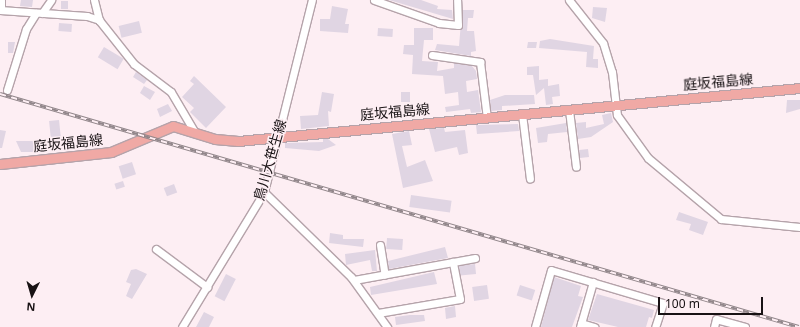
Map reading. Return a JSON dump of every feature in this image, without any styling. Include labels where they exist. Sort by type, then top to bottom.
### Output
[{"type":"main road","name":"庭坂福島線","points":[[0,164],[111,152],[173,126],[225,141],[800,88]]},
{"type":"street","points":[[2,0],[0,10],[87,16],[99,20]]},
{"type":"street","points":[[7,90],[26,29],[51,0]]},
{"type":"street","points":[[94,0],[99,20],[134,64],[171,92],[194,131]]},
{"type":"street","name":"鳥川大笹生線","points":[[182,327],[264,192],[279,137],[312,0]]},
{"type":"street","points":[[374,0],[439,23],[458,25],[457,0]]},
{"type":"street","points":[[569,0],[592,27],[609,57],[615,105],[620,121],[648,158],[721,219],[800,227]]},
{"type":"street","points":[[432,56],[480,62],[487,118]]},
{"type":"street","points":[[569,110],[576,167]]},
{"type":"street","points":[[522,114],[530,179]]},
{"type":"street","points":[[264,192],[354,280],[387,327]]},
{"type":"street","points":[[380,245],[385,275]]},
{"type":"street","points":[[156,249],[207,287]]},
{"type":"street","points":[[354,280],[475,258]]},
{"type":"street","points":[[378,313],[460,300],[453,262]]},
{"type":"street","points":[[535,327],[551,270],[663,303],[655,327]]},
{"type":"street","points":[[593,282],[580,325],[594,327]]},
{"type":"street","points":[[714,327],[716,319],[745,327]]},
{"type":"building","points":[[21,0],[33,0],[32,7],[20,6]]},
{"type":"building","points":[[389,0],[421,0],[438,6],[437,9],[452,10],[453,19]]},
{"type":"building","points":[[61,1],[68,1],[68,9],[61,9]]},
{"type":"building","points":[[332,6],[348,9],[345,24],[349,24],[348,33],[320,31],[320,19],[330,19]]},
{"type":"building","points":[[593,7],[607,8],[605,22],[592,18]]},
{"type":"building","points":[[462,10],[474,10],[473,18],[468,18],[467,31],[474,31],[476,51],[471,52],[471,56],[435,50],[437,44],[459,46]]},
{"type":"building","points":[[139,21],[142,33],[122,38],[119,26]]},
{"type":"building","points":[[59,23],[72,24],[71,32],[58,31]]},
{"type":"building","points":[[378,28],[393,29],[392,37],[377,36]]},
{"type":"building","points":[[414,28],[433,28],[433,40],[424,40],[422,61],[438,62],[437,71],[454,68],[454,63],[472,66],[476,71],[477,79],[466,81],[467,92],[478,90],[481,112],[471,113],[470,109],[446,112],[445,107],[459,105],[458,92],[445,94],[443,76],[412,74],[413,55],[403,54],[404,45],[414,45]]},
{"type":"building","points":[[550,39],[594,46],[593,59],[598,59],[598,68],[586,67],[587,52],[539,48],[540,41]]},
{"type":"building","points":[[8,42],[15,42],[13,53],[8,53]]},
{"type":"building","points":[[528,42],[537,42],[536,48],[527,48]]},
{"type":"building","points":[[104,47],[124,59],[118,69],[98,57]]},
{"type":"building","points":[[539,66],[539,80],[548,79],[548,86],[559,84],[560,96],[552,97],[553,104],[546,105],[544,88],[536,95],[533,75],[527,75],[527,67]]},
{"type":"building","points":[[136,72],[147,80],[144,84],[133,77]]},
{"type":"building","points":[[194,76],[226,107],[206,128],[190,112],[194,108],[182,97],[194,84],[190,81]]},
{"type":"building","points":[[144,86],[155,92],[150,100],[140,93]]},
{"type":"building","points":[[322,92],[334,94],[331,112],[328,111],[329,126],[301,129],[300,116],[318,115]]},
{"type":"building","points":[[401,92],[410,92],[410,102],[401,102]]},
{"type":"building","points":[[505,95],[534,95],[535,104],[502,106],[502,110],[491,111],[490,100]]},
{"type":"building","points":[[787,100],[800,100],[800,109],[786,113]]},
{"type":"building","points":[[168,104],[172,111],[160,117],[157,109]]},
{"type":"building","points":[[611,113],[613,122],[591,137],[578,139],[576,123],[586,122],[586,128],[604,124],[602,115]]},
{"type":"building","points":[[59,120],[61,138],[51,139],[49,121]]},
{"type":"building","points":[[566,123],[567,132],[548,134],[547,142],[538,143],[536,128]]},
{"type":"building","points":[[518,124],[519,131],[477,134],[476,125]]},
{"type":"building","points":[[444,128],[445,132],[465,130],[468,153],[459,155],[457,147],[435,152],[429,129]]},
{"type":"building","points":[[0,130],[6,131],[2,148],[0,148]]},
{"type":"building","points":[[409,131],[412,145],[402,146],[407,167],[425,160],[433,181],[403,188],[392,134]]},
{"type":"building","points":[[323,139],[328,139],[336,145],[319,151],[285,148],[285,143],[323,142]]},
{"type":"building","points":[[16,141],[46,141],[46,152],[21,152]]},
{"type":"building","points":[[588,149],[589,157],[580,158],[579,150]]},
{"type":"building","points":[[132,162],[136,174],[123,179],[119,166]]},
{"type":"building","points":[[123,181],[125,187],[116,189],[114,184]]},
{"type":"building","points":[[174,184],[177,192],[167,196],[164,188]]},
{"type":"building","points":[[411,195],[452,201],[450,213],[409,207]]},
{"type":"building","points":[[679,212],[708,222],[703,235],[689,230],[691,224],[676,220]]},
{"type":"building","points":[[330,233],[343,235],[343,239],[364,239],[363,247],[329,243]]},
{"type":"building","points":[[387,238],[403,239],[402,250],[386,249]]},
{"type":"building","points":[[445,247],[448,258],[389,269],[388,261]]},
{"type":"building","points":[[375,250],[377,271],[372,271],[370,260],[346,265],[345,254]]},
{"type":"building","points":[[475,264],[476,274],[460,276],[459,266]]},
{"type":"building","points":[[136,269],[147,274],[132,299],[126,296],[131,284],[126,282],[131,270]]},
{"type":"building","points":[[434,272],[437,284],[371,295],[370,287]]},
{"type":"building","points":[[226,274],[236,279],[224,301],[215,296]]},
{"type":"building","points":[[554,277],[581,286],[578,296],[583,297],[572,327],[541,327]]},
{"type":"building","points":[[487,285],[489,299],[474,301],[472,287]]},
{"type":"building","points":[[520,285],[535,290],[532,300],[517,295]]},
{"type":"building","points":[[597,294],[654,310],[652,318],[649,317],[646,327],[618,327],[588,320]]},
{"type":"building","points":[[455,306],[456,317],[446,319],[445,308]]},
{"type":"building","points":[[204,312],[214,317],[209,327],[196,327]]},
{"type":"building","points":[[424,315],[425,321],[396,325],[395,317]]},
{"type":"railway","points":[[0,94],[799,327]]}]
